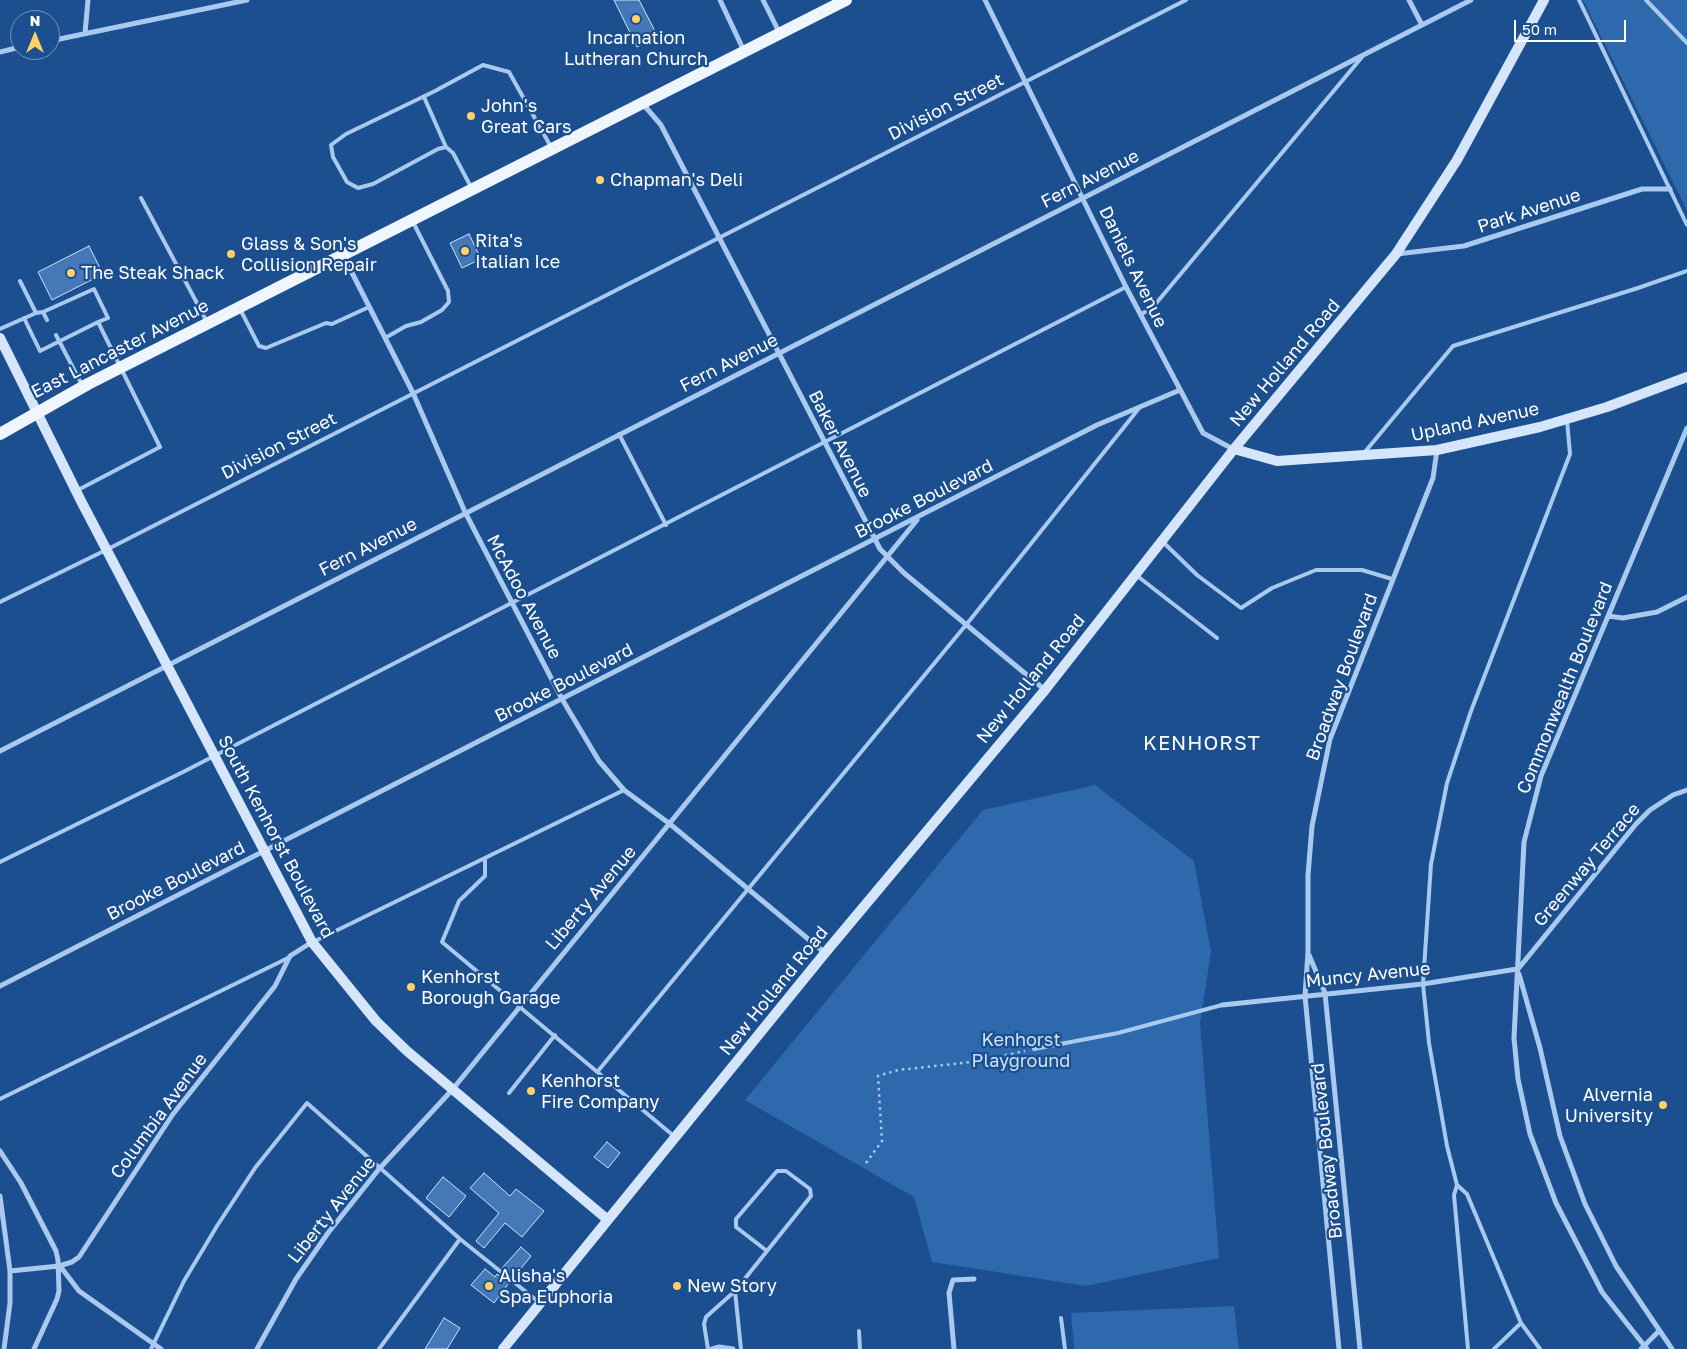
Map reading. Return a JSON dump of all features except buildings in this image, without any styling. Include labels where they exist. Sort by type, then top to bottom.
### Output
[{"type":"main road","name":"East Lancaster Avenue","points":[[0,434],[82,387],[846,0]]},
{"type":"main road","name":"New Holland Road","points":[[503,1349],[826,953],[1045,690],[1234,449],[1396,254],[1457,160],[1544,0]]},
{"type":"main road","name":"South Kenhorst Boulevard","points":[[0,338],[76,491],[108,549],[263,852],[312,942],[376,1021],[452,1090],[608,1220]]},
{"type":"main road","name":"Upland Avenue","points":[[1234,449],[1277,461],[1437,450],[1540,427],[1566,417],[1607,407],[1687,377]]},
{"type":"street","points":[[85,33],[88,0]]},
{"type":"street","points":[[60,39],[247,0]]},
{"type":"street","points":[[720,0],[744,51]]},
{"type":"street","points":[[763,0],[780,33]]},
{"type":"street","name":"Daniels Avenue","points":[[985,0],[1140,315],[1203,433],[1234,449]]},
{"type":"street","points":[[1409,0],[1422,25]]},
{"type":"street","name":"Fern Avenue","points":[[0,751],[1471,0]]},
{"type":"street","name":"Baker Avenue","points":[[643,104],[661,125],[824,444],[875,540],[887,558],[1045,690]]},
{"type":"street","name":"Park Avenue","points":[[1396,254],[1464,246],[1642,189],[1670,189]]},
{"type":"street","name":"McAdoo Avenue","points":[[343,255],[413,393],[465,512],[589,747],[624,790],[670,824],[826,953]]},
{"type":"street","name":"Brooke Boulevard","points":[[0,986],[1097,425],[1180,390]]},
{"type":"street","name":"Commonwealth Boulevard","points":[[1644,1348],[1602,1292],[1556,1203],[1530,1134],[1518,1079],[1514,1038],[1517,969],[1522,864],[1528,823],[1541,776],[1687,428]]},
{"type":"street","name":"Broadway Boulevard","points":[[1339,1349],[1305,996],[1308,952],[1308,875],[1312,826],[1323,767],[1336,723],[1433,478],[1437,450]]},
{"type":"street","name":"Liberty Avenue","points":[[257,1349],[271,1321],[310,1256],[379,1169],[452,1090],[918,518]]},
{"type":"street","points":[[1608,616],[1623,618],[1650,613],[1687,597]]},
{"type":"street","name":"Greenway Terrace","points":[[1517,969],[1636,824],[1650,810],[1673,795],[1687,790]]},
{"type":"street","points":[[290,956],[312,942]]},
{"type":"street","name":"Broadway Boulevard","points":[[1308,952],[1325,993],[1360,1349]]},
{"type":"street","name":"Columbia Avenue","points":[[10,1271],[59,1266],[72,1262],[78,1257],[173,1114],[275,986],[290,956]]},
{"type":"street","name":"Muncy Avenue","points":[[1222,1005],[1423,984],[1517,969]]},
{"type":"street","name":"Commonwealth Boulevard","points":[[1517,969],[1540,1048],[1557,1126],[1574,1178],[1616,1266],[1658,1331],[1672,1349]]},
{"type":"street","points":[[0,1151],[21,1183],[52,1241],[59,1266],[57,1299],[34,1349]]},
{"type":"street","points":[[0,1196],[10,1271],[10,1303],[4,1349]]},
{"type":"street","points":[[59,1266],[80,1291],[152,1346],[161,1349]]},
{"type":"street","points":[[954,1349],[949,1293],[953,1280],[974,1279]]},
{"type":"street","points":[[1644,1348],[1658,1331]]},
{"type":"street","points":[[710,1349],[726,1347],[733,1349]]},
{"type":"lane","name":"Division Street","points":[[0,602],[108,549],[1186,0]]},
{"type":"lane","points":[[1579,0],[1687,225]]},
{"type":"lane","points":[[1646,0],[1687,43]]},
{"type":"lane","points":[[1650,5],[1654,0]]},
{"type":"lane","points":[[1140,315],[1154,307],[1363,55]]},
{"type":"lane","points":[[446,147],[438,149],[373,184],[358,188],[347,182],[333,157],[332,145],[346,134],[424,97],[483,65],[508,72],[552,149]]},
{"type":"lane","points":[[424,97],[446,147],[453,153],[473,190]]},
{"type":"lane","points":[[141,198],[208,323]]},
{"type":"lane","points":[[385,338],[406,326],[421,322],[442,310],[449,302],[450,297],[412,220]]},
{"type":"lane","points":[[1360,456],[1453,346],[1687,271]]},
{"type":"lane","points":[[20,281],[36,313]]},
{"type":"lane","points":[[0,862],[213,756],[666,525],[1126,287]]},
{"type":"lane","points":[[0,329],[24,318],[36,313],[43,312],[94,289],[108,318],[40,351],[24,318]]},
{"type":"lane","points":[[63,303],[67,309]]},
{"type":"lane","points":[[239,307],[259,346],[266,348],[326,322],[332,324],[369,307]]},
{"type":"lane","points":[[43,312],[47,320]]},
{"type":"lane","points":[[76,491],[160,447],[98,322]]},
{"type":"lane","points":[[76,325],[80,331]]},
{"type":"lane","points":[[56,335],[82,387]]},
{"type":"lane","name":"Brooke Boulevard","points":[[598,1071],[966,624],[1141,406]]},
{"type":"lane","points":[[1468,1349],[1454,1196],[1457,1185],[1447,1146],[1431,1053],[1423,984],[1431,864],[1447,783],[1468,719],[1570,454],[1566,417]]},
{"type":"lane","points":[[619,434],[666,525]]},
{"type":"lane","points":[[1162,541],[1197,575],[1241,608],[1272,588],[1316,570],[1362,570],[1392,579]]},
{"type":"lane","points":[[1136,575],[1217,638]]},
{"type":"lane","points":[[312,942],[624,790]]},
{"type":"lane","points":[[485,859],[485,876],[460,902],[442,942],[675,1137]]},
{"type":"lane","points":[[0,1099],[290,956]]},
{"type":"lane","points":[[1034,1050],[1118,1033],[1222,1005]]},
{"type":"lane","points":[[509,1093],[555,1035]]},
{"type":"lane","points":[[152,1346],[184,1281],[217,1226],[255,1168],[307,1103],[460,1239],[540,1303]]},
{"type":"lane","points":[[710,1349],[704,1324],[706,1317],[736,1291],[811,1196],[810,1189],[786,1171],[777,1171],[736,1219],[736,1227],[767,1251]]},
{"type":"lane","points":[[1457,1185],[1467,1194],[1521,1323],[1540,1349]]},
{"type":"lane","points":[[379,1349],[460,1239]]},
{"type":"lane","points":[[736,1291],[741,1349]]},
{"type":"lane","points":[[1061,1318],[1064,1349]]},
{"type":"lane","points":[[1494,1349],[1521,1323]]},
{"type":"lane","points":[[858,1331],[860,1349]]},
{"type":"path","points":[[866,1163],[882,1141],[878,1076],[898,1070],[972,1062],[1034,1050]]},
{"type":"green space","points":[[1583,0],[1687,0],[1687,210]]},
{"type":"green space","name":"Kenhorst Playground","points":[[1095,785],[1194,861],[1211,952],[1200,1023],[1219,1258],[1086,1286],[932,1262],[914,1197],[745,1100],[983,810]]},
{"type":"green space","points":[[1234,1306],[1239,1349],[1074,1349],[1071,1313]]},
{"type":"place","name":"Incarnation Lutheran Church","points":[[636,19]]},
{"type":"place","name":"John's Great Cars","points":[[471,116]]},
{"type":"place","name":"Chapman's Deli","points":[[600,180]]},
{"type":"place","name":"Rita's Italian Ice","points":[[465,251]]},
{"type":"place","name":"Glass & Son's Collision Repair","points":[[231,254]]},
{"type":"place","name":"The Steak Shack","points":[[71,273]]},
{"type":"place","name":"Kenhorst Borough Garage","points":[[411,987]]},
{"type":"place","name":"Kenhorst Fire Company","points":[[531,1091]]},
{"type":"place","name":"Alvernia University","points":[[1663,1105]]},
{"type":"place","name":"Alisha's Spa Euphoria","points":[[489,1286]]},
{"type":"place","name":"New Story","points":[[677,1286]]},
{"type":"district","name":"KENHORST","points":[[1202,744]]}]
